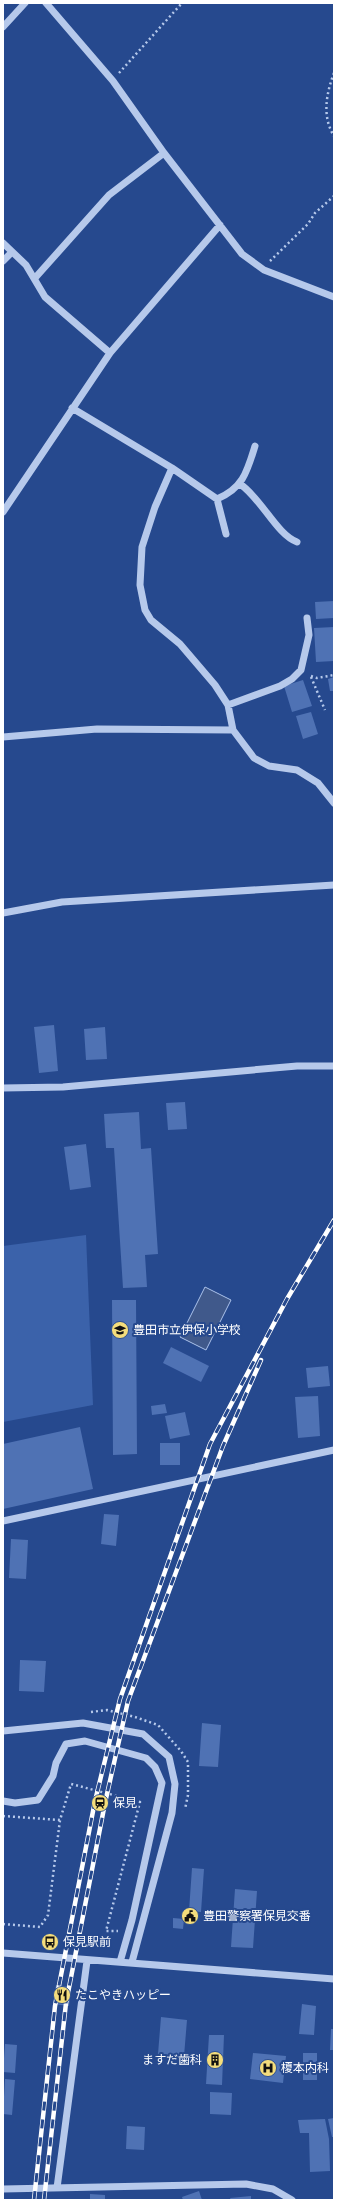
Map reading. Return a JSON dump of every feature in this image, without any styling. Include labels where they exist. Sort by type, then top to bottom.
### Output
[{"type":"street","points":[[3,26],[25,3]]},
{"type":"street","points":[[46,3],[113,80],[164,153],[242,254],[264,270],[334,297]]},
{"type":"street","points":[[35,278],[109,195],[164,153]]},
{"type":"street","points":[[3,512],[47,449],[72,408],[110,353],[220,225]]},
{"type":"street","points":[[3,243],[26,265],[45,297],[110,353]]},
{"type":"street","points":[[3,261],[12,252]]},
{"type":"street","points":[[72,408],[172,468],[217,499],[226,534]]},
{"type":"street","points":[[217,499],[226,495],[240,484],[255,446]]},
{"type":"street","points":[[172,468],[155,507],[142,548],[139,564],[141,598],[151,620],[180,644],[199,665],[228,705],[233,730],[254,758],[269,766],[297,770],[318,783],[334,802]]},
{"type":"street","points":[[240,484],[255,496],[285,535],[297,542]]},
{"type":"street","points":[[228,705],[280,686],[292,679],[301,670],[309,635],[306,618]]},
{"type":"street","points":[[3,737],[97,729],[233,730]]},
{"type":"street","points":[[3,913],[62,902],[334,885]]},
{"type":"street","points":[[3,1088],[63,1087],[297,1066],[334,1066]]},
{"type":"street","points":[[3,1521],[334,1450]]},
{"type":"street","points":[[3,1731],[83,1723],[143,1734],[169,1757],[175,1784],[172,1813],[132,1962]]},
{"type":"street","points":[[3,1801],[15,1802],[38,1800],[52,1776],[56,1763],[66,1744],[85,1741],[146,1758],[155,1767],[162,1783],[132,1920],[120,1962]]},
{"type":"street","points":[[3,1953],[87,1961],[132,1962],[334,1979]]},
{"type":"street","points":[[57,2188],[87,1961]]},
{"type":"street","points":[[3,2189],[246,2184],[273,2189],[292,2200]]},
{"type":"path","points":[[113,80],[182,3]]},
{"type":"path","points":[[334,73],[329,89],[326,110],[327,121],[334,136]]},
{"type":"path","points":[[264,270],[288,242],[308,224],[315,213],[334,196]]},
{"type":"path","points":[[301,670],[311,677],[317,678],[334,675]]},
{"type":"path","points":[[311,677],[325,710]]},
{"type":"path","points":[[3,1924],[40,1927],[48,1915],[60,1820],[71,1784],[140,1802],[106,1931],[114,1931]]},
{"type":"path","points":[[3,1816],[60,1820]]},
{"type":"shaded area","points":[[86,1235],[93,1405],[3,1422],[3,1246]]},
{"type":"shaded area","points":[[205,1287],[231,1300],[206,1350],[180,1337]]},
{"type":"building","points":[[334,601],[334,618],[316,619],[315,602]]},
{"type":"building","points":[[334,627],[334,661],[316,662],[314,628]]},
{"type":"building","points":[[334,677],[334,691],[330,691],[328,679]]},
{"type":"building","points":[[303,680],[312,706],[292,712],[284,686]]},
{"type":"building","points":[[311,712],[318,734],[303,739],[296,716]]},
{"type":"building","points":[[54,1025],[58,1071],[39,1073],[34,1027]]},
{"type":"building","points":[[105,1027],[107,1059],[86,1060],[84,1029]]},
{"type":"building","points":[[185,1102],[187,1129],[168,1130],[166,1103]]},
{"type":"building","points":[[139,1112],[141,1149],[151,1148],[158,1254],[145,1255],[147,1287],[123,1288],[114,1148],[106,1148],[104,1114]]},
{"type":"building","points":[[86,1144],[91,1187],[70,1190],[64,1147]]},
{"type":"building","points":[[112,1300],[136,1300],[137,1454],[113,1455]]},
{"type":"building","points":[[171,1347],[209,1366],[201,1382],[163,1363]]},
{"type":"building","points":[[328,1366],[330,1386],[308,1388],[306,1368]]},
{"type":"building","points":[[318,1396],[320,1436],[298,1438],[295,1397]]},
{"type":"building","points":[[165,1404],[167,1413],[152,1415],[151,1406]]},
{"type":"building","points":[[185,1412],[190,1435],[170,1439],[165,1416]]},
{"type":"building","points":[[80,1427],[93,1489],[3,1509],[3,1444]]},
{"type":"building","points":[[160,1443],[180,1443],[180,1465],[160,1465]]},
{"type":"building","points":[[104,1514],[119,1515],[116,1546],[101,1544]]},
{"type":"building","points":[[11,1539],[28,1540],[26,1579],[9,1578]]},
{"type":"building","points":[[20,1660],[46,1661],[44,1692],[19,1691]]},
{"type":"building","points":[[202,1723],[221,1725],[218,1767],[199,1766]]},
{"type":"building","points":[[192,1868],[204,1869],[201,1912],[189,1911]]},
{"type":"building","points":[[235,1889],[257,1891],[253,1948],[231,1947]]},
{"type":"building","points":[[173,1918],[184,1919],[183,1929],[173,1928]]},
{"type":"building","name":"たこやきハッピー","points":[[56,1985],[71,1987],[69,2006],[53,2004]]},
{"type":"building","points":[[302,2004],[316,2006],[314,2035],[299,2034]]},
{"type":"building","points":[[161,2017],[187,2020],[184,2056],[158,2054]]},
{"type":"building","points":[[331,2029],[334,2029],[334,2050],[330,2050]]},
{"type":"building","name":"ますだ歯科","points":[[209,2035],[224,2035],[222,2085],[206,2084]]},
{"type":"building","points":[[5,2044],[17,2045],[15,2073],[3,2072]]},
{"type":"building","name":"榎本内科","points":[[253,2053],[286,2056],[283,2083],[250,2079]]},
{"type":"building","points":[[303,2053],[317,2053],[317,2080],[303,2080]]},
{"type":"building","points":[[5,2079],[15,2080],[12,2115],[3,2114]]},
{"type":"building","points":[[210,2092],[232,2093],[231,2115],[210,2114]]},
{"type":"building","points":[[334,2118],[334,2137],[332,2137],[328,2119]]},
{"type":"building","points":[[325,2119],[329,2139],[330,2171],[310,2172],[309,2133],[300,2133],[298,2120]]},
{"type":"building","points":[[127,2126],[145,2127],[144,2150],[126,2149]]},
{"type":"building","points":[[199,2191],[202,2200],[183,2200],[182,2197]]},
{"type":"building","points":[[90,2194],[105,2195],[105,2200],[90,2200]]},
{"type":"building","points":[[251,2196],[251,2200],[231,2200],[230,2198]]},
{"type":"railway","points":[[34,2200],[55,2006],[95,1801],[120,1699],[210,1444],[287,1299],[334,1220]]},
{"type":"railway","points":[[44,2200],[66,2003],[105,1803],[128,1701],[223,1446],[261,1360]]},
{"type":"place","name":"豊田市立伊保小学校","points":[[120,1330]]},
{"type":"place","name":"保見","points":[[100,1803]]},
{"type":"place","name":"豊田警察署保見交番","points":[[190,1916]]},
{"type":"place","name":"保見駅前","points":[[50,1942]]},
{"type":"place","name":"たこやきハッピー","points":[[62,1995]]},
{"type":"place","name":"ますだ歯科","points":[[215,2060]]},
{"type":"place","name":"榎本内科","points":[[268,2068]]}]
